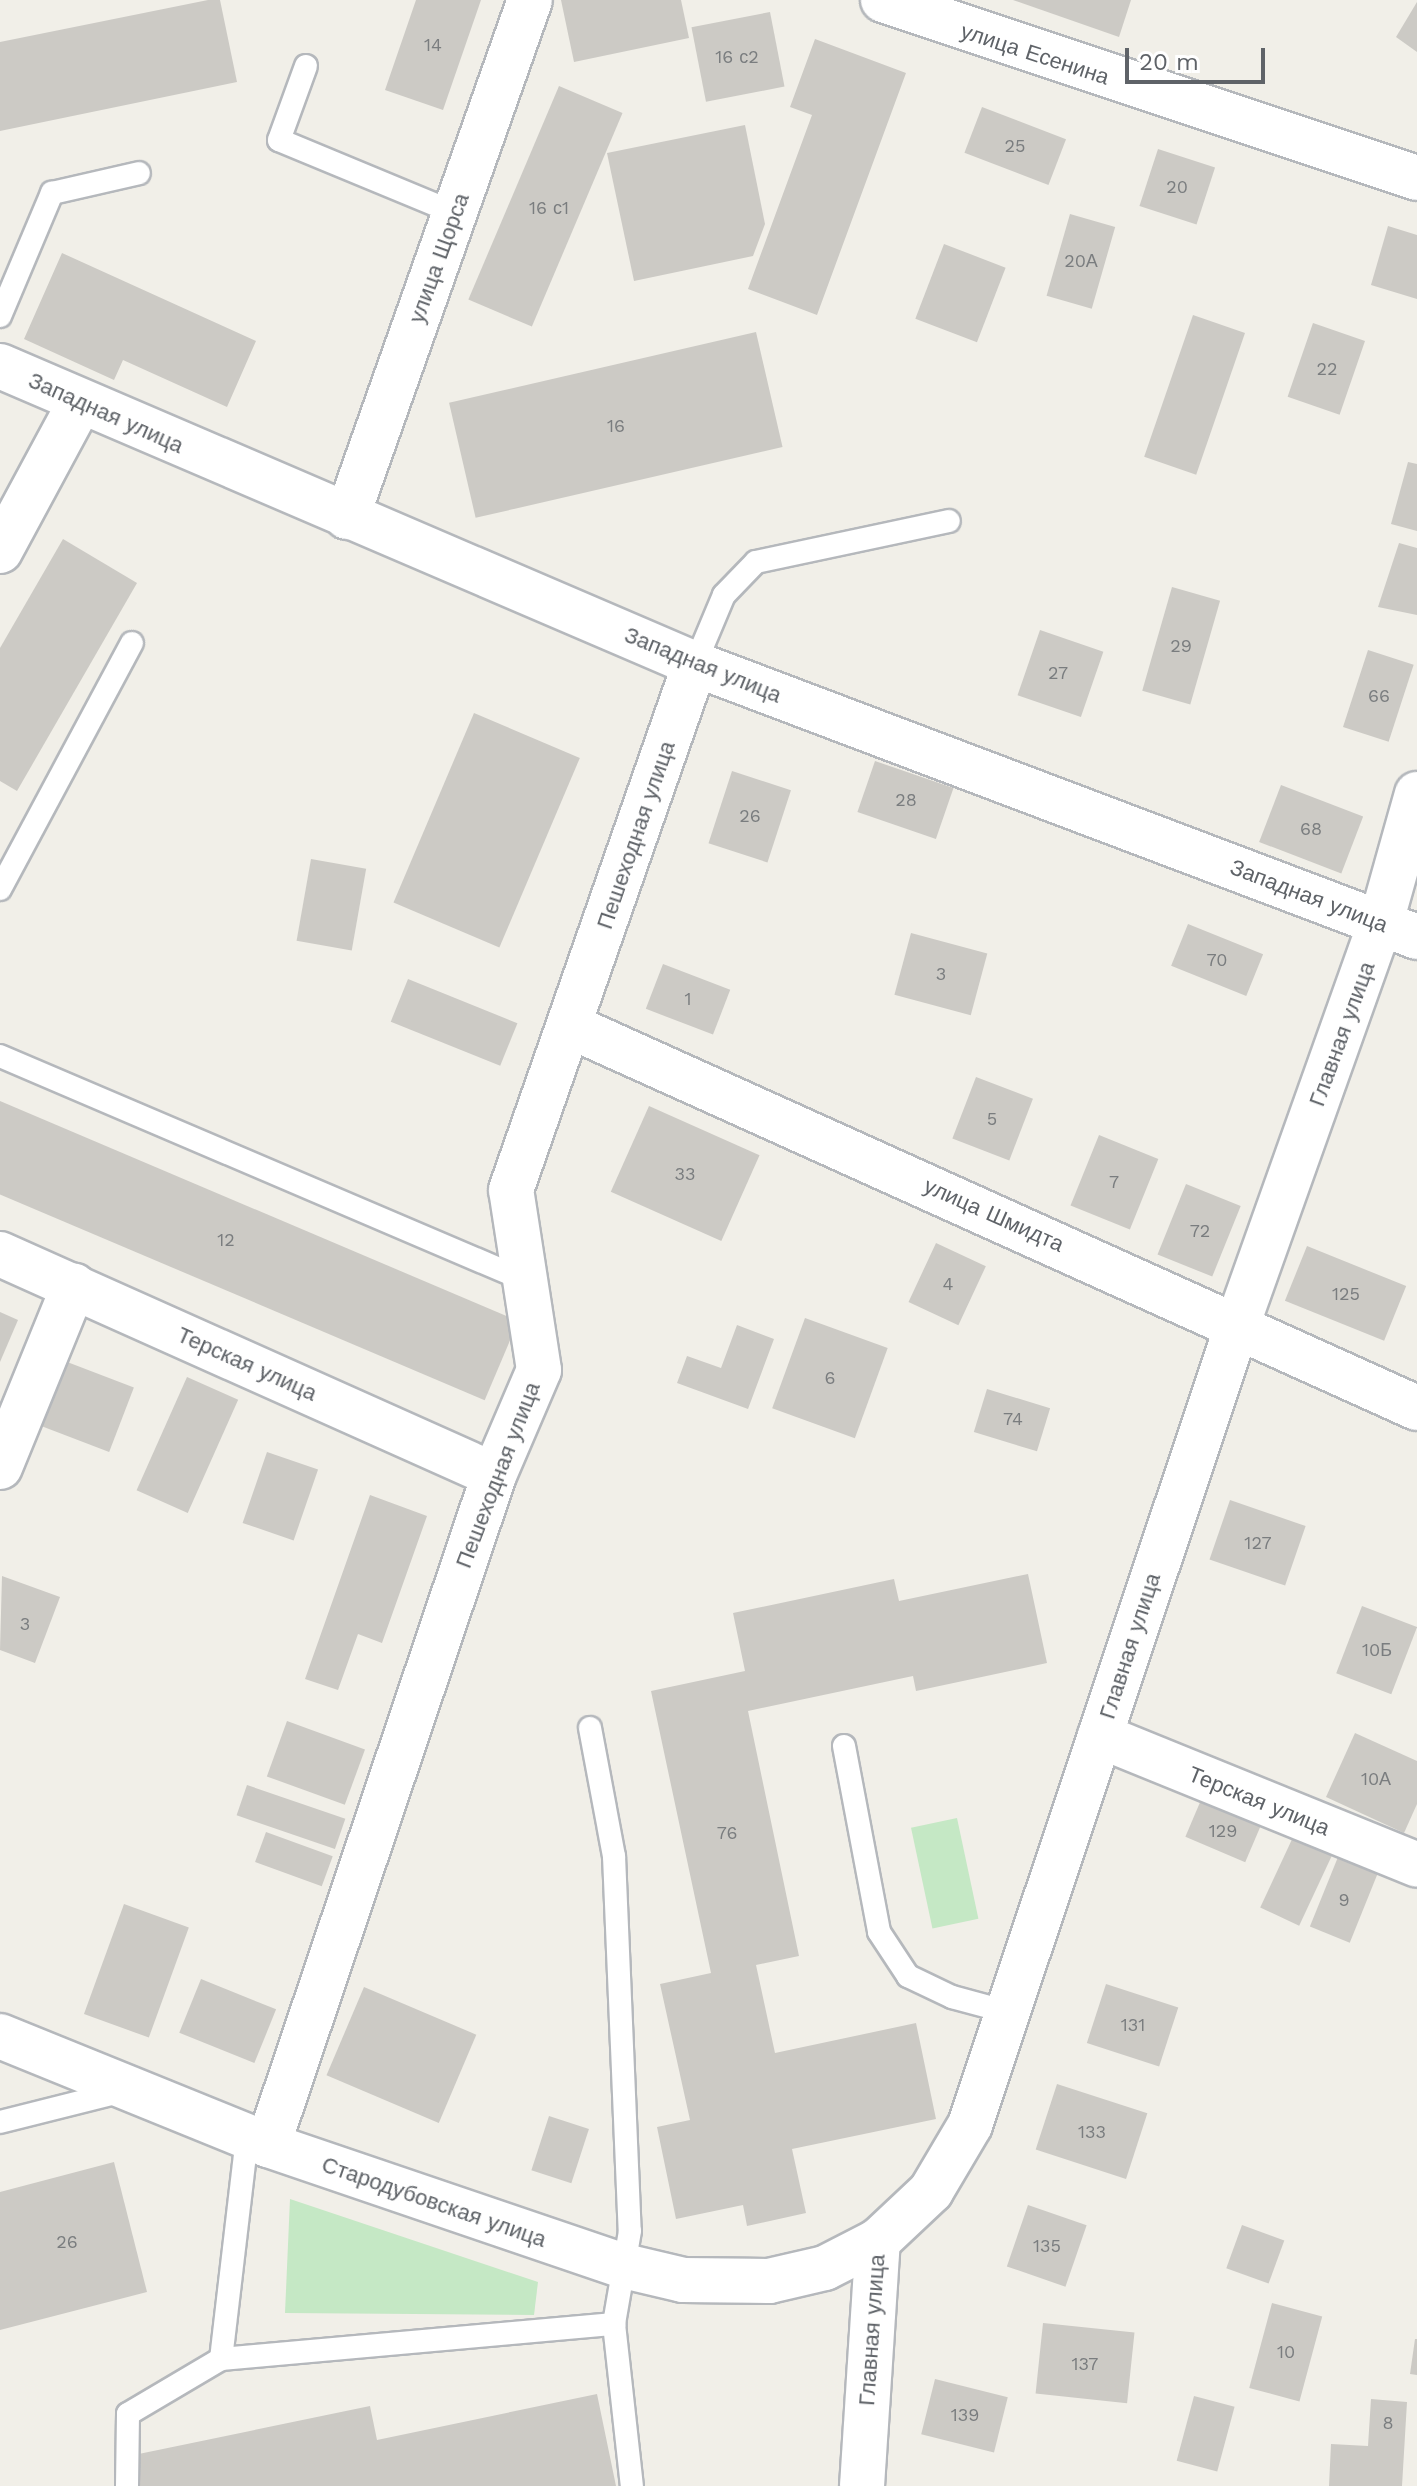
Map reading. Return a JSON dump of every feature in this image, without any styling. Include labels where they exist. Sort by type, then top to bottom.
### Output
[{"type":"street","name":"улица Щорса","points":[[347,517],[530,0]]},
{"type":"street","name":"улица Есенина","points":[[883,0],[956,13],[1417,178]]},
{"type":"street","name":"Западная улица","points":[[0,366],[79,404],[695,664],[1399,930]]},
{"type":"street","points":[[0,551],[79,404]]},
{"type":"street","name":"Пешеходная улица","points":[[257,2140],[494,1475],[539,1370],[528,1282],[511,1190],[695,664]]},
{"type":"street","name":"Главная улица","points":[[862,2486],[878,2241],[931,2191],[970,2125],[1238,1323],[1399,930],[1417,794]]},
{"type":"street","name":"улица Шмидта","points":[[570,1026],[1238,1323],[1417,1408]]},
{"type":"street","name":"Терская улица","points":[[0,1254],[494,1475]]},
{"type":"street","points":[[0,1467],[74,1286]]},
{"type":"street","name":"Терская улица","points":[[1100,1736],[1417,1865]]},
{"type":"street","name":"Стародубовская улица","points":[[0,2036],[257,2140],[624,2266],[683,2280],[769,2281],[825,2268],[878,2241]]},
{"type":"lane","points":[[306,66],[279,140],[455,213]]},
{"type":"lane","points":[[0,316],[52,193],[139,173]]},
{"type":"lane","points":[[695,664],[724,595],[756,562],[949,521]]},
{"type":"lane","points":[[0,889],[132,643]]},
{"type":"lane","points":[[0,1056],[528,1282]]},
{"type":"lane","points":[[590,1728],[614,1856],[630,2231],[614,2324],[632,2486]]},
{"type":"lane","points":[[844,1746],[879,1932],[908,1976],[952,1997],[1008,2012]]},
{"type":"lane","points":[[0,2122],[130,2089]]},
{"type":"lane","points":[[221,2359],[257,2140]]},
{"type":"lane","points":[[127,2486],[128,2414],[221,2359],[614,2324]]},
{"type":"green space","points":[[957,1818],[978,1919],[932,1929],[911,1828]]},
{"type":"green space","points":[[290,2199],[538,2282],[534,2315],[285,2313]]},
{"type":"building","points":[[220,0],[237,82],[0,131],[0,42]]},
{"type":"building","points":[[416,0],[481,0],[443,110],[385,90]]},
{"type":"building","points":[[561,0],[681,0],[689,38],[574,62]]},
{"type":"building","points":[[1013,0],[1131,0],[1119,37]]},
{"type":"building","points":[[1417,2],[1417,52],[1396,37]]},
{"type":"building","points":[[770,12],[785,87],[706,102],[691,27]]},
{"type":"building","points":[[815,39],[906,73],[817,315],[748,289],[812,115],[790,107]]},
{"type":"building","points":[[559,86],[623,113],[532,327],[468,300]]},
{"type":"building","points":[[982,107],[1066,139],[1048,185],[964,153]]},
{"type":"building","points":[[745,125],[765,224],[753,256],[634,281],[607,153]]},
{"type":"building","points":[[1158,149],[1215,168],[1197,225],[1139,206]]},
{"type":"building","points":[[1070,214],[1115,227],[1092,309],[1047,296]]},
{"type":"building","points":[[1388,226],[1417,235],[1417,299],[1371,285]]},
{"type":"building","points":[[944,244],[1006,268],[977,342],[915,319]]},
{"type":"building","points":[[62,253],[256,341],[227,407],[123,360],[114,380],[24,339]]},
{"type":"building","points":[[1193,315],[1245,333],[1196,475],[1144,457]]},
{"type":"building","points":[[1313,323],[1365,341],[1340,415],[1288,397]]},
{"type":"building","points":[[756,332],[783,447],[476,518],[449,403]]},
{"type":"building","points":[[1408,462],[1417,464],[1417,531],[1391,524]]},
{"type":"building","points":[[63,539],[137,583],[17,791],[0,781],[0,648]]},
{"type":"building","points":[[1399,543],[1417,548],[1417,615],[1378,607]]},
{"type":"building","points":[[1172,587],[1220,601],[1190,705],[1142,691]]},
{"type":"building","points":[[1040,630],[1103,652],[1081,717],[1018,695]]},
{"type":"building","points":[[1368,650],[1414,665],[1389,742],[1343,727]]},
{"type":"building","points":[[474,713],[580,758],[499,948],[394,903]]},
{"type":"building","points":[[875,761],[953,788],[936,839],[857,812]]},
{"type":"building","points":[[732,771],[791,790],[767,862],[709,843]]},
{"type":"building","points":[[1281,785],[1363,817],[1341,873],[1259,842]]},
{"type":"building","points":[[311,859],[366,869],[352,950],[297,941]]},
{"type":"building","points":[[1188,924],[1263,954],[1246,996],[1171,966]]},
{"type":"building","points":[[911,933],[987,953],[971,1015],[894,995]]},
{"type":"building","points":[[663,964],[730,990],[713,1035],[646,1009]]},
{"type":"building","points":[[408,979],[517,1023],[500,1066],[391,1022]]},
{"type":"building","points":[[976,1077],[1033,1099],[1009,1160],[952,1139]]},
{"type":"building","points":[[0,1101],[518,1321],[485,1400],[0,1194]]},
{"type":"building","points":[[649,1106],[760,1155],[721,1241],[611,1192]]},
{"type":"building","points":[[1099,1135],[1158,1159],[1130,1229],[1071,1205]]},
{"type":"building","points":[[1186,1184],[1241,1206],[1212,1277],[1158,1254]]},
{"type":"building","points":[[936,1243],[986,1266],[958,1325],[909,1302]]},
{"type":"building","points":[[1307,1246],[1406,1286],[1384,1341],[1285,1301]]},
{"type":"building","points":[[0,1312],[18,1320],[0,1362]]},
{"type":"building","points":[[805,1318],[888,1348],[855,1438],[772,1408]]},
{"type":"building","points":[[737,1325],[774,1339],[748,1409],[677,1383],[687,1356],[721,1368]]},
{"type":"building","points":[[62,1360],[134,1388],[109,1452],[37,1424]]},
{"type":"building","points":[[187,1377],[238,1400],[188,1513],[137,1490]]},
{"type":"building","points":[[987,1389],[1050,1408],[1037,1451],[974,1432]]},
{"type":"building","points":[[267,1452],[318,1470],[294,1540],[243,1523]]},
{"type":"building","points":[[370,1495],[427,1516],[382,1643],[358,1634],[338,1690],[305,1679]]},
{"type":"building","points":[[1230,1500],[1306,1526],[1285,1586],[1209,1560]]},
{"type":"building","points":[[1028,1574],[1047,1663],[916,1691],[913,1676],[748,1711],[799,1956],[756,1965],[775,2053],[916,2023],[936,2119],[792,2149],[806,2213],[747,2226],[743,2205],[676,2219],[657,2127],[690,2120],[660,1984],[711,1973],[651,1691],[745,1671],[733,1613],[894,1579],[899,1601]]},
{"type":"building","points":[[2,1576],[60,1597],[35,1663],[0,1650]]},
{"type":"building","points":[[1362,1606],[1417,1627],[1391,1694],[1336,1673]]},
{"type":"building","points":[[287,1721],[365,1749],[345,1805],[267,1776]]},
{"type":"building","points":[[1355,1733],[1417,1761],[1417,1804],[1404,1833],[1326,1797]]},
{"type":"building","points":[[247,1785],[345,1819],[335,1849],[237,1815]]},
{"type":"building","points":[[1201,1800],[1261,1825],[1245,1862],[1185,1837]]},
{"type":"building","points":[[266,1832],[333,1856],[322,1886],[255,1862]]},
{"type":"building","points":[[1294,1835],[1333,1853],[1299,1926],[1260,1908]]},
{"type":"building","points":[[1338,1857],[1378,1873],[1350,1943],[1310,1927]]},
{"type":"building","points":[[124,1904],[189,1928],[149,2038],[84,2014]]},
{"type":"building","points":[[201,1979],[276,2009],[254,2063],[179,2033]]},
{"type":"building","points":[[1106,1984],[1178,2007],[1159,2066],[1087,2043]]},
{"type":"building","points":[[364,1987],[476,2035],[439,2123],[326,2075]]},
{"type":"building","points":[[1057,2084],[1147,2113],[1126,2179],[1036,2150]]},
{"type":"building","points":[[549,2116],[589,2129],[571,2183],[531,2170]]},
{"type":"building","points":[[114,2162],[147,2292],[0,2330],[0,2192]]},
{"type":"building","points":[[1028,2205],[1087,2225],[1065,2287],[1007,2266]]},
{"type":"building","points":[[1242,2225],[1284,2240],[1269,2284],[1226,2268]]},
{"type":"building","points":[[1272,2303],[1322,2316],[1299,2401],[1249,2388]]},
{"type":"building","points":[[1043,2323],[1134,2333],[1127,2403],[1036,2394]]},
{"type":"building","points":[[1417,2339],[1417,2375],[1410,2374]]},
{"type":"building","points":[[935,2379],[1008,2397],[994,2452],[921,2434]]},
{"type":"building","points":[[597,2394],[616,2486],[135,2486],[129,2456],[370,2406],[377,2440]]},
{"type":"building","points":[[1194,2396],[1235,2407],[1217,2472],[1177,2461]]},
{"type":"building","points":[[1371,2399],[1407,2402],[1402,2486],[1329,2486],[1331,2444],[1368,2446]]}]
